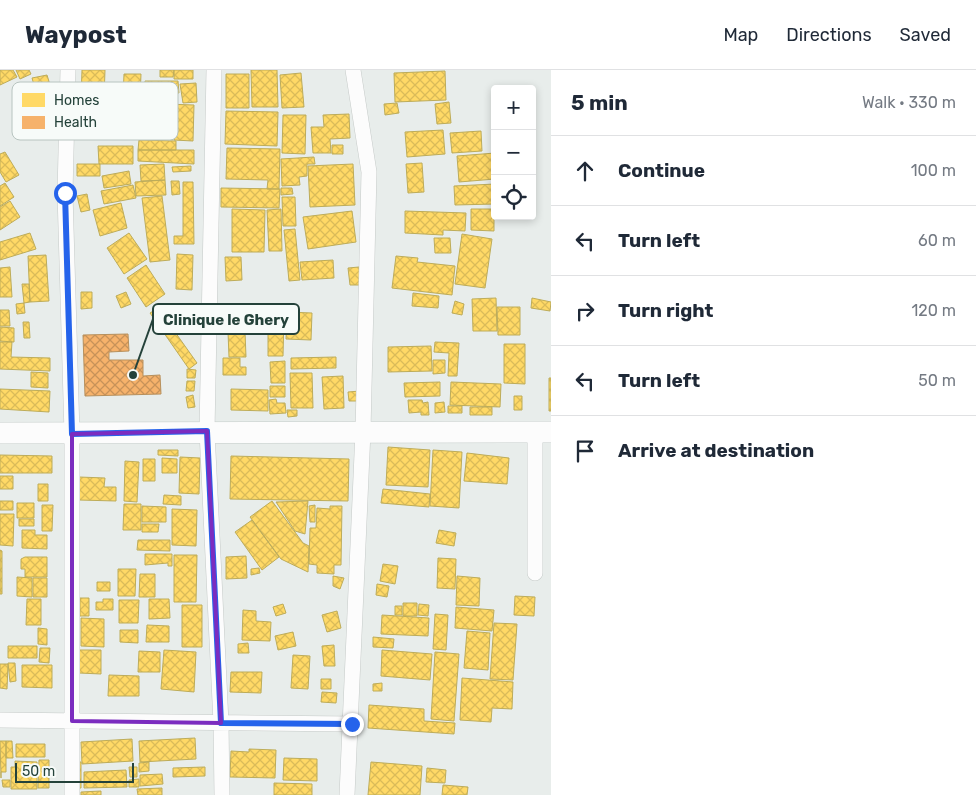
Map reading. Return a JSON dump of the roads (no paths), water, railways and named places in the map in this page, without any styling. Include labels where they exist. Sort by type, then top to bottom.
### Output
[{"type":"street","points":[[214,70],[207,431],[221,723],[222,795]]},
{"type":"street","points":[[347,795],[352,724],[363,431],[369,172],[353,70]]},
{"type":"street","points":[[66,140],[65,193],[72,434],[72,795]]},
{"type":"street","points":[[0,433],[72,434],[207,431],[543,432],[535,573]]},
{"type":"street","points":[[0,720],[352,724]]},
{"type":"place","name":"Clinique le Ghery","points":[[133,375]]}]
